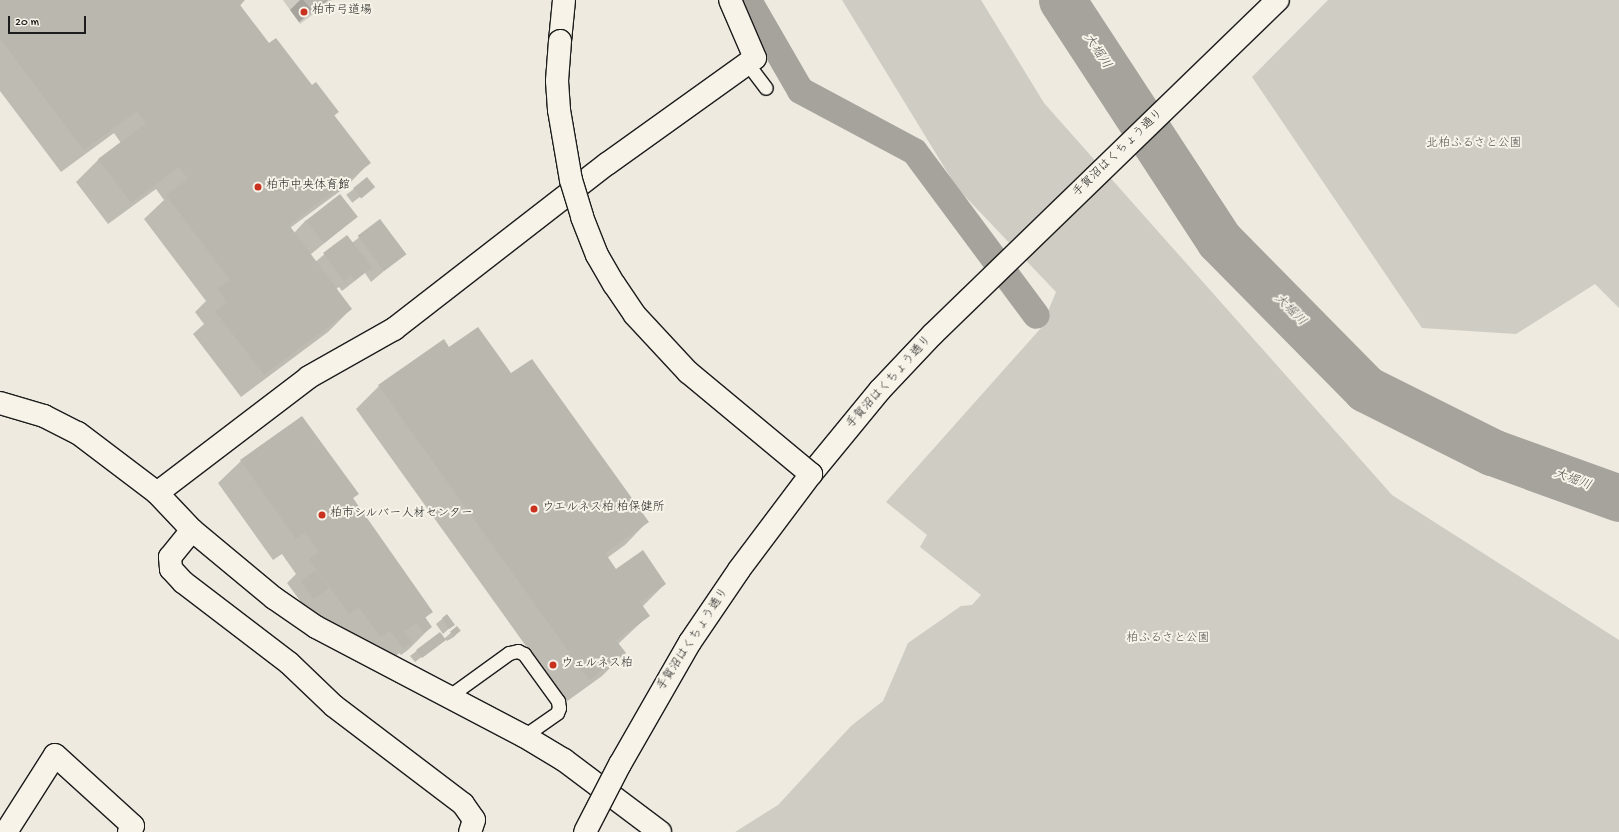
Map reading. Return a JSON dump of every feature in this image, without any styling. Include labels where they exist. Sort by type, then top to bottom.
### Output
[{"type":"street","points":[[564,0],[558,81],[559,110],[571,180],[582,217],[597,255],[635,315],[688,372],[811,474]]},
{"type":"street","points":[[157,493],[309,377],[394,329],[607,164],[755,58],[730,0]]},
{"type":"street","name":"手賀沼はくちょう通り","points":[[585,832],[620,764],[690,642],[752,552],[811,474],[880,390],[933,334],[1278,0]]},
{"type":"street","points":[[0,403],[41,415],[78,433],[157,493],[192,530],[262,589],[316,627],[524,736],[564,760],[660,832]]},
{"type":"street","points":[[192,530],[170,557],[171,569],[183,582],[289,663],[334,706],[463,804],[476,828]]},
{"type":"street","points":[[6,832],[55,755],[133,826],[129,832]]},
{"type":"lane","points":[[747,63],[766,88]]},
{"type":"lane","points":[[448,697],[510,653],[518,651],[524,654],[558,701],[559,708],[557,713],[524,736]]},
{"type":"green space","name":"柏市弓道場","points":[[283,0],[332,0],[300,24]]},
{"type":"green space","name":"柏ふるさと公園","points":[[842,0],[981,0],[1044,103],[1392,495],[1619,640],[1619,832],[735,832],[778,805],[851,726],[883,701],[908,643],[961,606],[972,605],[981,595],[920,547],[927,535],[886,502],[1041,328],[1056,292],[957,188]]},
{"type":"green space","name":"北柏ふるさと公園","points":[[1328,0],[1619,0],[1619,308],[1595,284],[1516,334],[1422,328],[1252,77]]},
{"type":"building","name":"柏市中央体育館","points":[[0,0],[245,0],[240,5],[269,43],[276,38],[312,85],[316,82],[339,112],[334,115],[371,163],[289,225],[352,309],[264,375],[215,311],[227,302],[217,289],[230,280],[166,195],[188,179],[179,167],[131,203],[98,159],[146,123],[137,111],[84,150],[0,39]]},
{"type":"building","points":[[303,0],[326,0],[312,10]]},
{"type":"building","points":[[367,177],[375,187],[361,198],[353,188]]},
{"type":"building","points":[[340,194],[358,217],[324,243],[306,220]]},
{"type":"building","points":[[380,219],[406,254],[384,271],[358,236]]},
{"type":"building","points":[[347,235],[372,267],[355,280],[351,275],[344,281],[323,253]]},
{"type":"building","points":[[478,327],[511,373],[532,359],[649,522],[605,553],[616,569],[643,550],[666,584],[640,602],[650,616],[616,640],[626,653],[589,680],[378,385],[444,339],[449,347]]},
{"type":"building","name":"柏市シルバー人材センター","points":[[302,416],[359,494],[353,498],[433,612],[425,617],[432,627],[424,633],[417,623],[404,632],[412,642],[403,648],[390,631],[380,637],[359,607],[349,614],[309,559],[319,552],[305,532],[296,539],[240,460]]},
{"type":"building","points":[[316,570],[329,588],[314,599],[301,581]]},
{"type":"building","points":[[447,614],[455,625],[449,629],[442,618]]},
{"type":"building","points":[[457,626],[461,631],[454,636],[450,632]]},
{"type":"building","points":[[440,632],[446,640],[422,658],[416,650]]},
{"type":"waterway","points":[[748,0],[800,90],[914,151],[1036,315]]},
{"type":"waterway","name":"大堀川","points":[[1062,0],[1219,240],[1366,389],[1492,452],[1619,498]]},
{"type":"place","name":"柏市弓道場","points":[[304,12]]},
{"type":"place","name":"柏市中央体育館","points":[[258,187]]},
{"type":"place","name":"ウエルネス柏 柏保健所","points":[[534,509]]},
{"type":"place","name":"柏市シルバー人材センター","points":[[322,515]]},
{"type":"place","name":"ウェルネス柏","points":[[553,665]]}]
